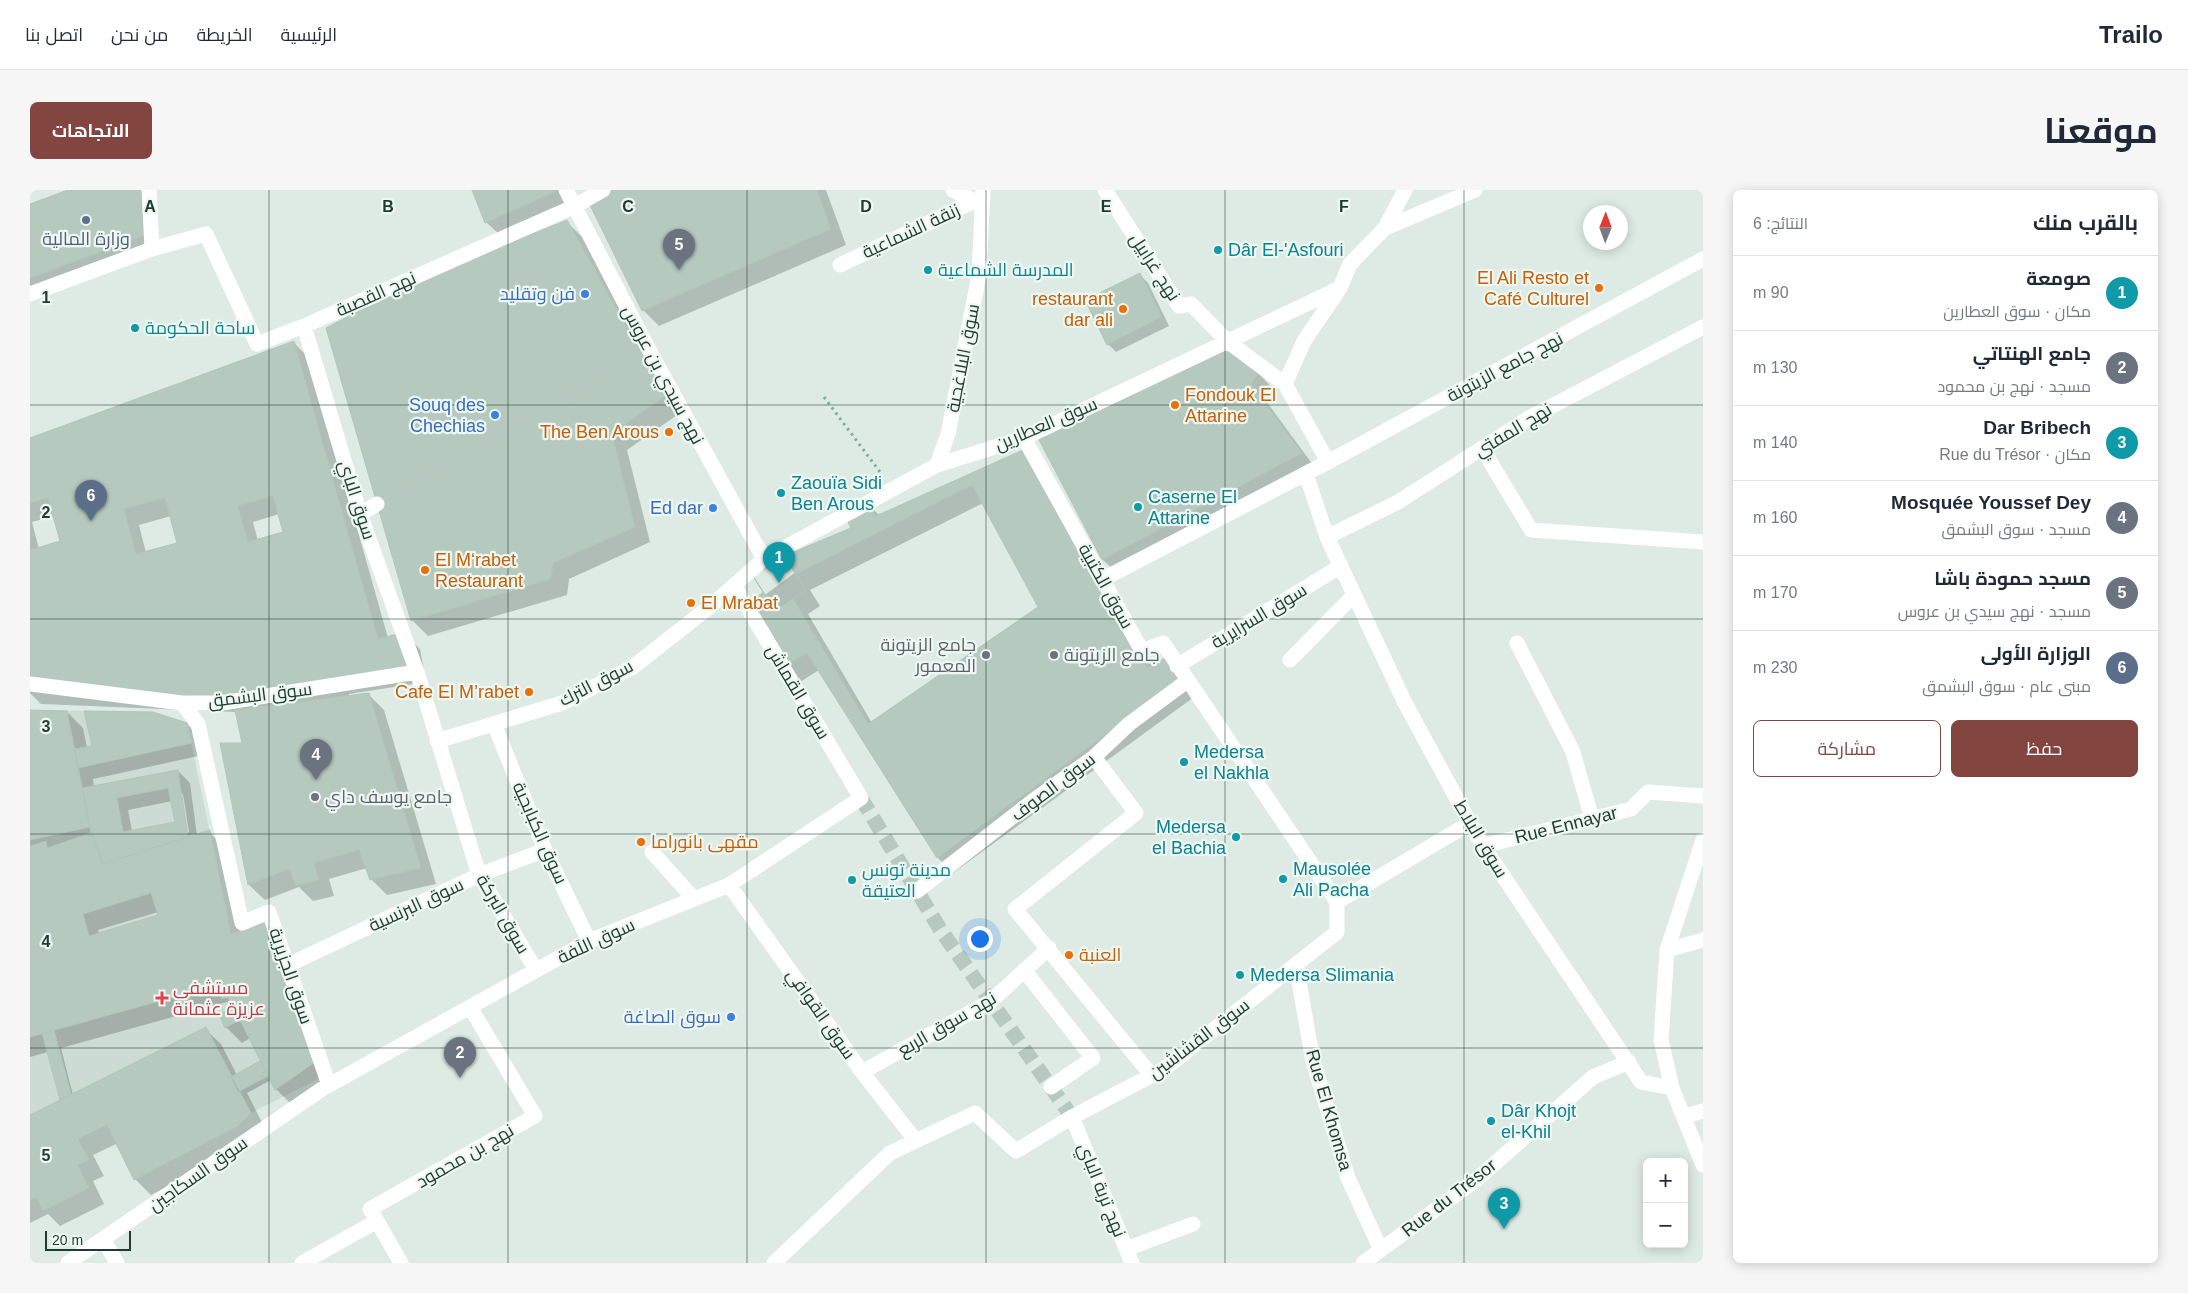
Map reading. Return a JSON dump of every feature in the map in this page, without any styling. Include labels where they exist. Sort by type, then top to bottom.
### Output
[{"type":"street","points":[[30,294],[152,249],[149,190]]},
{"type":"street","name":"نهج سيدي بن عروس","points":[[566,190],[645,351],[764,559]]},
{"type":"street","name":"نهج القصبة","points":[[152,249],[206,234],[257,344],[304,326],[574,207],[603,190]]},
{"type":"street","points":[[953,190],[980,196]]},
{"type":"street","name":"نهج غرابيل","points":[[1105,190],[1179,306],[1191,304],[1227,341],[1285,384],[1328,462]]},
{"type":"street","points":[[1285,384],[1304,341],[1340,288],[1350,264],[1385,228],[1405,190]]},
{"type":"street","points":[[1385,228],[1475,190]]},
{"type":"street","name":"زنقة الشماعية","points":[[840,265],[980,196]]},
{"type":"street","name":"سوق البلاغجية","points":[[937,465],[948,434],[979,275],[980,196]]},
{"type":"street","name":"نهج جامع الزيتونة","points":[[1102,579],[1306,474],[1703,259]]},
{"type":"street","name":"سوق العطارين","points":[[734,585],[764,559],[937,465],[1024,438],[1340,288]]},
{"type":"street","name":"سوق الباي","points":[[304,326],[360,514],[417,672]]},
{"type":"street","name":"نهج المفتي","points":[[1327,537],[1398,502],[1529,418],[1703,327]]},
{"type":"street","name":"سوق الكتبية","points":[[1024,438],[1142,651],[1164,644],[1187,681],[1337,902]]},
{"type":"street","points":[[1482,448],[1531,530],[1703,542]]},
{"type":"street","name":"سوق البلاط","points":[[1306,474],[1327,537],[1354,595],[1406,704],[1483,846],[1641,1082],[1672,1088]]},
{"type":"street","points":[[360,514],[377,504]]},
{"type":"street","name":"سوق السرايرية","points":[[1177,666],[1341,566]]},
{"type":"street","name":"سوق الترك","points":[[437,741],[562,703],[632,667],[734,585]]},
{"type":"street","name":"سوق القماش","points":[[734,585],[861,798]]},
{"type":"street","points":[[1290,660],[1354,595]]},
{"type":"street","points":[[1517,642],[1573,752],[1592,819]]},
{"type":"street","points":[[417,672],[437,741]]},
{"type":"street","name":"سوق البشمق","points":[[182,703],[222,703],[417,672]]},
{"type":"street","name":"سوق الصوف","points":[[917,891],[1038,797],[1094,757],[1129,724],[1187,681]]},
{"type":"street","points":[[30,684],[182,703]]},
{"type":"street","name":"سوق البشمق","points":[[182,703],[198,724],[238,905]]},
{"type":"street","name":"سوق الكبابجية","points":[[494,724],[545,850],[589,941]]},
{"type":"street","name":"سوق البركة","points":[[437,741],[479,875],[536,970]]},
{"type":"street","points":[[1094,757],[1136,813],[1016,909],[1152,1076]]},
{"type":"street","name":"Rue Ennayar","points":[[1483,846],[1631,809],[1648,792],[1703,796]]},
{"type":"street","name":"سوق اللَفة","points":[[329,1085],[589,941],[729,885],[861,798]]},
{"type":"street","points":[[1337,902],[1470,823]]},
{"type":"street","points":[[1702,844],[1667,950],[1661,1040],[1672,1088],[1685,1116],[1703,1165]]},
{"type":"street","name":"سوق البرنسية","points":[[288,965],[479,875],[545,850]]},
{"type":"street","points":[[652,852],[694,899]]},
{"type":"street","name":"سوق القوافي","points":[[729,885],[862,1072],[916,1141]]},
{"type":"street","name":"سوق القشاشين","points":[[916,1141],[975,1113],[1016,1151],[1072,1117],[1152,1076],[1338,932],[1337,902]]},
{"type":"street","name":"سوق الجزيرية","points":[[238,905],[242,923],[270,912],[329,1085]]},
{"type":"street","points":[[1667,950],[1703,940]]},
{"type":"street","name":"نهج سوق الربع","points":[[862,1072],[991,1001],[1049,948]]},
{"type":"street","name":"Rue El Khomsa","points":[[1296,965],[1315,1070],[1348,1178],[1381,1250]]},
{"type":"street","points":[[1024,970],[1093,1058],[1051,1087]]},
{"type":"street","name":"نهج بن محمود","points":[[377,1221],[370,1209],[535,1116],[470,1006]]},
{"type":"street","name":"Rue du Trésor","points":[[1364,1263],[1477,1179],[1593,1077],[1629,1062]]},
{"type":"street","name":"سوق السكاجين","points":[[68,1263],[329,1085]]},
{"type":"street","points":[[1685,1116],[1703,1110]]},
{"type":"street","name":"نهج تربة الباي","points":[[1072,1117],[1129,1256]]},
{"type":"street","points":[[774,1263],[890,1153],[916,1141]]},
{"type":"street","points":[[302,1263],[377,1221],[401,1263]]},
{"type":"street","points":[[1129,1256],[1193,1224]]},
{"type":"street","points":[[103,1239],[117,1263]]},
{"type":"path","points":[[824,397],[892,489]]},
{"type":"shaded area","name":"مستشفى عزيزة عثمانة","points":[[30,710],[153,712],[187,723],[231,933],[268,921],[320,1078],[251,1113],[238,1126],[107,1125],[79,1139],[89,1160],[78,1165],[89,1188],[43,1211],[36,1197],[30,1200]]},
{"type":"building","name":"وزارة المالية","points":[[68,190],[141,190],[144,236],[30,278],[30,204]]},
{"type":"building","points":[[472,190],[556,190],[556,191],[485,223]]},
{"type":"building","points":[[611,190],[817,190],[831,229],[642,311],[589,203]]},
{"type":"building","name":"Souq des Chechias","points":[[567,220],[665,396],[612,434],[635,527],[553,563],[551,579],[411,621],[326,328],[422,278]]},
{"type":"building","name":"restaurant dar ali","points":[[1140,273],[1162,317],[1107,345],[1085,300]]},
{"type":"building","points":[[294,341],[378,639],[405,632],[411,666],[219,697],[30,689],[30,550],[60,541],[48,498],[30,503],[30,438]],"holes":[[[273,496],[283,532],[248,542],[238,506]],[[165,498],[177,543],[136,554],[124,509]]]},
{"type":"building","name":"Caserne El Attarine","points":[[1227,348],[1259,373],[1251,384],[1302,453],[1102,560],[1038,438]]},
{"type":"building","name":"جامع الزيتونة","points":[[1023,450],[1147,668],[1165,658],[1179,681],[937,858],[807,653],[783,667],[747,607],[763,592],[753,576],[784,556],[851,528],[844,515],[868,502],[876,516]],"holes":[[[972,485],[1038,607],[868,724],[793,598],[806,590],[796,574]]]},
{"type":"building","points":[[784,556],[806,590],[775,610],[753,576]]},
{"type":"building","name":"جامع يوسف داي","points":[[369,693],[421,868],[370,880],[359,850],[314,863],[319,880],[296,886],[289,869],[248,885],[220,743],[242,743],[235,710]]},
{"type":"building","points":[[30,710],[67,711],[90,827],[30,840]]},
{"type":"building","points":[[84,711],[153,712],[187,723],[192,743],[78,768],[74,749],[92,746]]},
{"type":"building","points":[[178,770],[188,837],[103,864],[91,833],[82,788]],"holes":[[[168,788],[175,822],[123,832],[117,798]]]},
{"type":"building","points":[[210,830],[231,934],[268,921],[315,1062],[275,1090],[240,1020],[225,1028],[219,1014],[233,1008],[228,997],[222,999],[217,985],[30,1037],[30,846],[46,841],[47,848],[91,833],[103,864]],"holes":[[[151,893],[158,915],[89,936],[83,914]]]},
{"type":"building","points":[[206,1027],[251,1113],[238,1126],[134,1180],[107,1125],[78,1139],[89,1160],[78,1165],[89,1188],[43,1211],[36,1197],[30,1200],[30,1115]]},
{"type":"building","points":[[54,1030],[71,1094],[60,1100],[42,1033]]},
{"type":"building","points":[[260,1061],[268,1076],[238,1092],[231,1077]]},
{"type":"tunnel","points":[[377,504],[641,353]]},
{"type":"tunnel","points":[[861,798],[940,929],[1072,1117]]},
{"type":"place","name":"وزارة المالية","points":[[86,220]]},
{"type":"place","name":"Dâr El-'Asfouri","points":[[1218,250]]},
{"type":"place","name":"مسجد حمودة باشا","points":[[679,270]]},
{"type":"place","name":"المدرسة الشماعية","points":[[928,270]]},
{"type":"place","name":"El Ali Resto et Café Culturel","points":[[1599,288]]},
{"type":"place","name":"فن وتقلید","points":[[585,294]]},
{"type":"place","name":"restaurant dar ali","points":[[1123,309]]},
{"type":"place","name":"ساحة الحكومة","points":[[135,328]]},
{"type":"place","name":"Fondouk El Attarine","points":[[1175,405]]},
{"type":"place","name":"Souq des Chechias","points":[[495,415]]},
{"type":"place","name":"The Ben Arous","points":[[669,432]]},
{"type":"place","name":"Zaouïa Sidi Ben Arous","points":[[781,493]]},
{"type":"place","name":"Caserne El Attarine","points":[[1138,507]]},
{"type":"place","name":"Ed dar","points":[[713,508]]},
{"type":"place","name":"الوزارة الأولى","points":[[91,521]]},
{"type":"place","name":"El M‘rabet Restaurant","points":[[425,570]]},
{"type":"place","name":"صومعة","points":[[779,583]]},
{"type":"place","name":"El Mrabat","points":[[691,603]]},
{"type":"place","name":"جامع الزيتونة المعمور","points":[[986,655]]},
{"type":"place","name":"جامع الزيتونة","points":[[1054,655]]},
{"type":"place","name":"Cafe El M’rabet","points":[[529,692]]},
{"type":"place","name":"Medersa el Nakhla","points":[[1184,762]]},
{"type":"place","name":"Mosquée Youssef Dey","points":[[316,780]]},
{"type":"place","name":"جامع يوسف داي","points":[[315,797]]},
{"type":"place","name":"Medersa el Bachia","points":[[1236,837]]},
{"type":"place","name":"مقهى بانوراما","points":[[641,842]]},
{"type":"place","name":"Mausolée Ali Pacha","points":[[1283,879]]},
{"type":"place","name":"مدينة تونس العتيقة","points":[[852,880]]},
{"type":"place","name":"العنبة","points":[[1069,955]]},
{"type":"place","name":"Medersa Slimania","points":[[1240,975]]},
{"type":"place","name":"مستشفى عزيزة عثمانة","points":[[162,998]]},
{"type":"place","name":"سوق الصاغة","points":[[731,1017]]},
{"type":"place","name":"جامع الهنتاتي","points":[[460,1078]]},
{"type":"place","name":"Dâr Khojt el-Khil","points":[[1491,1121]]},
{"type":"place","name":"Dar Bribech","points":[[1504,1229]]}]
